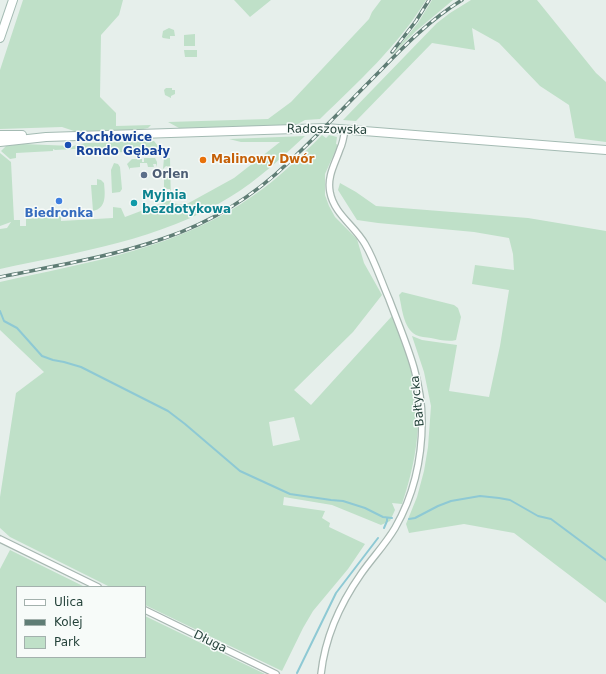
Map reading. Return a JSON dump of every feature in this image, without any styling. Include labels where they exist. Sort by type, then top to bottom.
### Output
[{"type":"street","points":[[0,38],[13,0]]},
{"type":"street","name":"Radoszowska","points":[[0,135],[46,137],[298,129],[345,129],[606,150]]},
{"type":"street","name":"Bałtycka","points":[[322,674],[327,644],[340,610],[352,588],[384,545],[400,517],[415,477],[421,442],[422,414],[419,387],[409,350],[368,248],[356,231],[339,213],[331,199],[329,186],[330,174],[340,149],[345,129]]},
{"type":"street","name":"Radoszowska","points":[[0,142],[46,137]]},
{"type":"street","points":[[0,539],[96,586]]},
{"type":"street","name":"Długa","points":[[146,610],[276,674]]},
{"type":"green space","points":[[23,0],[123,0],[119,15],[101,35],[100,97],[116,113],[116,126],[151,125],[148,128],[139,130],[77,132],[62,127],[0,129],[0,70]]},
{"type":"green space","points":[[234,0],[271,0],[250,17]]},
{"type":"green space","points":[[381,0],[426,0],[403,33],[377,63],[320,119],[305,120],[296,125],[179,128],[168,122],[268,119],[291,102],[369,19],[372,12]]},
{"type":"green space","points":[[432,0],[453,0],[416,31],[390,57],[418,23]]},
{"type":"green space","points":[[471,0],[537,0],[596,73],[606,82],[606,142],[575,138],[569,105],[540,86],[499,43],[472,28],[475,50],[432,43],[356,121],[343,120],[437,23]]},
{"type":"green space","points":[[169,28],[174,30],[175,36],[170,36],[170,39],[163,38],[163,31]]},
{"type":"green space","points":[[195,34],[195,46],[184,46],[184,35]]},
{"type":"green space","points":[[184,50],[197,50],[197,57],[185,57]]},
{"type":"green space","points":[[166,88],[172,88],[172,90],[175,90],[175,94],[171,96],[171,98],[165,95],[164,90]]},
{"type":"green space","points":[[322,135],[326,138],[329,135],[337,137],[336,144],[338,145],[325,174],[325,195],[335,217],[357,239],[364,263],[382,295],[353,332],[294,390],[311,405],[392,316],[413,374],[418,407],[418,423],[415,456],[407,488],[402,504],[392,503],[395,510],[390,521],[381,525],[332,505],[284,497],[283,505],[325,511],[322,518],[330,523],[329,527],[365,544],[348,569],[313,611],[282,671],[146,605],[146,586],[108,586],[10,537],[0,528],[0,497],[16,393],[44,372],[0,330],[0,282],[99,260],[164,241],[195,229],[254,195],[290,166]],"holes":[[[294,417],[300,440],[273,446],[269,422]]]},
{"type":"green space","points":[[305,136],[250,183],[204,212],[176,224],[118,243],[0,269],[0,229],[7,228],[11,222],[0,226],[0,153],[11,162],[14,220],[20,220],[20,226],[26,226],[26,219],[61,216],[61,221],[113,218],[113,207],[121,208],[125,217],[170,200],[170,189],[164,187],[164,178],[168,177],[168,170],[170,167],[166,166],[163,169],[164,158],[170,158],[171,203],[185,205],[234,178],[280,142],[241,142],[229,139]]},
{"type":"green space","points":[[154,141],[158,146],[153,150],[93,154],[93,148],[53,149],[53,151],[16,153],[16,158],[10,159],[1,151],[6,146],[23,144],[73,146],[85,143]]},
{"type":"green space","points":[[144,158],[155,158],[157,167],[156,164],[153,164],[154,167],[148,167],[147,163],[140,163],[140,167],[130,168],[130,170],[127,164],[132,159],[142,159],[142,162],[144,162]]},
{"type":"green space","points":[[114,163],[118,164],[120,167],[122,189],[120,192],[112,193],[111,170]]},
{"type":"green space","points":[[97,179],[104,183],[105,196],[101,207],[93,211],[91,185],[97,185]]},
{"type":"green space","points":[[340,183],[376,206],[528,218],[606,231],[606,603],[514,533],[464,524],[409,533],[406,524],[417,497],[424,471],[428,447],[431,406],[424,372],[412,336],[422,340],[457,345],[449,391],[489,397],[500,346],[509,290],[472,284],[475,265],[514,270],[513,254],[509,238],[474,232],[357,220],[338,190]]},
{"type":"green space","points":[[402,292],[454,305],[458,308],[461,317],[456,340],[450,341],[421,337],[412,332],[408,327],[402,311],[399,295]]},
{"type":"green space","points":[[10,550],[83,586],[16,586],[16,658],[146,658],[146,616],[265,674],[0,674],[0,569]]},
{"type":"waterway","points":[[0,311],[4,321],[17,328],[42,356],[81,367],[168,411],[240,471],[290,494],[343,501],[365,508],[383,517],[392,518]]},
{"type":"waterway","points":[[409,519],[415,518],[451,501],[480,496],[510,500],[538,516],[551,519],[606,560]]},
{"type":"waterway","points":[[384,528],[387,518]]},
{"type":"waterway","points":[[297,673],[336,593],[378,538]]},
{"type":"railway","points":[[392,52],[416,21],[429,0]]},
{"type":"railway","points":[[0,277],[82,261],[122,251],[162,239],[214,217],[262,186],[276,174],[313,139],[409,42],[440,15],[462,0]]},
{"type":"place","name":"Kochłowice Rondo Gębały","points":[[68,145]]},
{"type":"place","name":"Malinowy Dwór","points":[[203,160]]},
{"type":"place","name":"Orlen","points":[[144,175]]},
{"type":"place","name":"Biedronka","points":[[59,201]]},
{"type":"place","name":"Myjnia bezdotykowa","points":[[134,203]]}]
